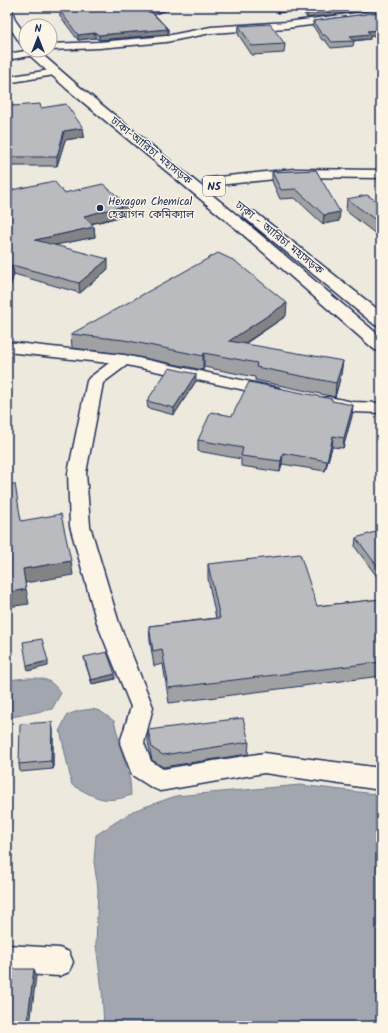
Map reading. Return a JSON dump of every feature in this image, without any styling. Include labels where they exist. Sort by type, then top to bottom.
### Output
[{"type":"highway","name":"ঢাকা-আরিচা মহাসড়ক","points":[[7,10],[10,20],[18,32]]},
{"type":"highway","name":"ঢাকা-আরিচা মহাসড়ক","points":[[40,58],[244,228],[381,346]]},
{"type":"highway","name":"ঢাকা - আরিচা মহাসড়ক","points":[[58,58],[227,196]]},
{"type":"highway","name":"ঢাকা - আরিচা মহাসড়ক","points":[[239,206],[381,321]]},
{"type":"street","points":[[58,47],[99,45],[166,39],[211,30],[287,25],[381,13]]},
{"type":"street","points":[[7,58],[18,54]]},
{"type":"street","points":[[7,80],[56,72]]},
{"type":"street","points":[[209,182],[294,173],[381,174]]},
{"type":"street","points":[[7,347],[124,360],[284,393]]},
{"type":"street","points":[[124,360],[95,381],[76,473],[80,526],[108,623],[142,707],[132,743],[141,768],[160,780],[264,763],[381,779]]},
{"type":"street","points":[[315,399],[353,407],[381,408]]},
{"type":"street","points":[[7,959],[59,962]]},
{"type":"shaded area","points":[[28,678],[47,680],[61,693],[52,709],[7,718],[7,680]]},
{"type":"shaded area","points":[[92,709],[100,711],[114,721],[130,781],[131,795],[114,799],[100,798],[72,785],[60,730],[67,715],[78,711]]},
{"type":"shaded area","points":[[300,785],[375,794],[381,797],[381,1026],[104,1026],[102,990],[96,945],[98,889],[94,862],[96,835],[133,811],[176,796]]},
{"type":"building","points":[[70,7],[160,7],[150,11],[168,29],[99,35],[95,33],[78,35],[60,11],[72,10]]},
{"type":"building","points":[[303,7],[356,7],[307,13]]},
{"type":"building","points":[[381,12],[381,30],[367,31],[370,34],[350,36],[354,41],[332,42],[325,35],[322,35],[313,21]]},
{"type":"building","points":[[270,24],[285,44],[252,46],[239,26]]},
{"type":"building","points":[[7,99],[13,106],[40,104],[41,108],[66,104],[83,128],[64,131],[57,157],[7,157]]},
{"type":"building","points":[[316,170],[340,212],[324,215],[296,189],[281,190],[272,172]]},
{"type":"building","points":[[54,181],[64,193],[103,184],[128,205],[84,216],[94,227],[35,240],[108,259],[79,283],[12,265],[7,281],[7,191]]},
{"type":"building","points":[[367,195],[381,204],[381,224],[347,199]]},
{"type":"building","points":[[218,253],[235,261],[287,303],[229,341],[343,361],[336,383],[256,367],[257,363],[204,353],[203,356],[124,340],[71,334]]},
{"type":"building","points":[[169,368],[196,374],[174,408],[147,401]]},
{"type":"building","points":[[249,382],[332,399],[332,401],[353,405],[344,438],[333,436],[327,461],[283,453],[281,461],[241,456],[243,448],[198,440],[211,412],[232,416]]},
{"type":"building","points":[[15,484],[21,521],[61,514],[71,561],[23,569],[26,589],[7,593],[7,485]]},
{"type":"building","points":[[378,531],[381,536],[381,571],[356,538]]},
{"type":"building","points":[[300,554],[317,606],[381,599],[381,662],[169,688],[162,649],[153,651],[149,626],[220,618],[208,564]]},
{"type":"building","points":[[42,639],[48,661],[27,666],[23,642]]},
{"type":"building","points":[[107,652],[115,674],[91,680],[84,657]]},
{"type":"building","points":[[243,718],[249,742],[163,755],[152,748],[148,730]]},
{"type":"building","points":[[52,722],[51,761],[19,764],[20,724]]},
{"type":"building","points":[[7,969],[34,969],[27,1026],[7,1026]]},
{"type":"place","name":"Hexagon Chemical হেক্সাগন কেমিক্যাল","points":[[100,208]]}]
